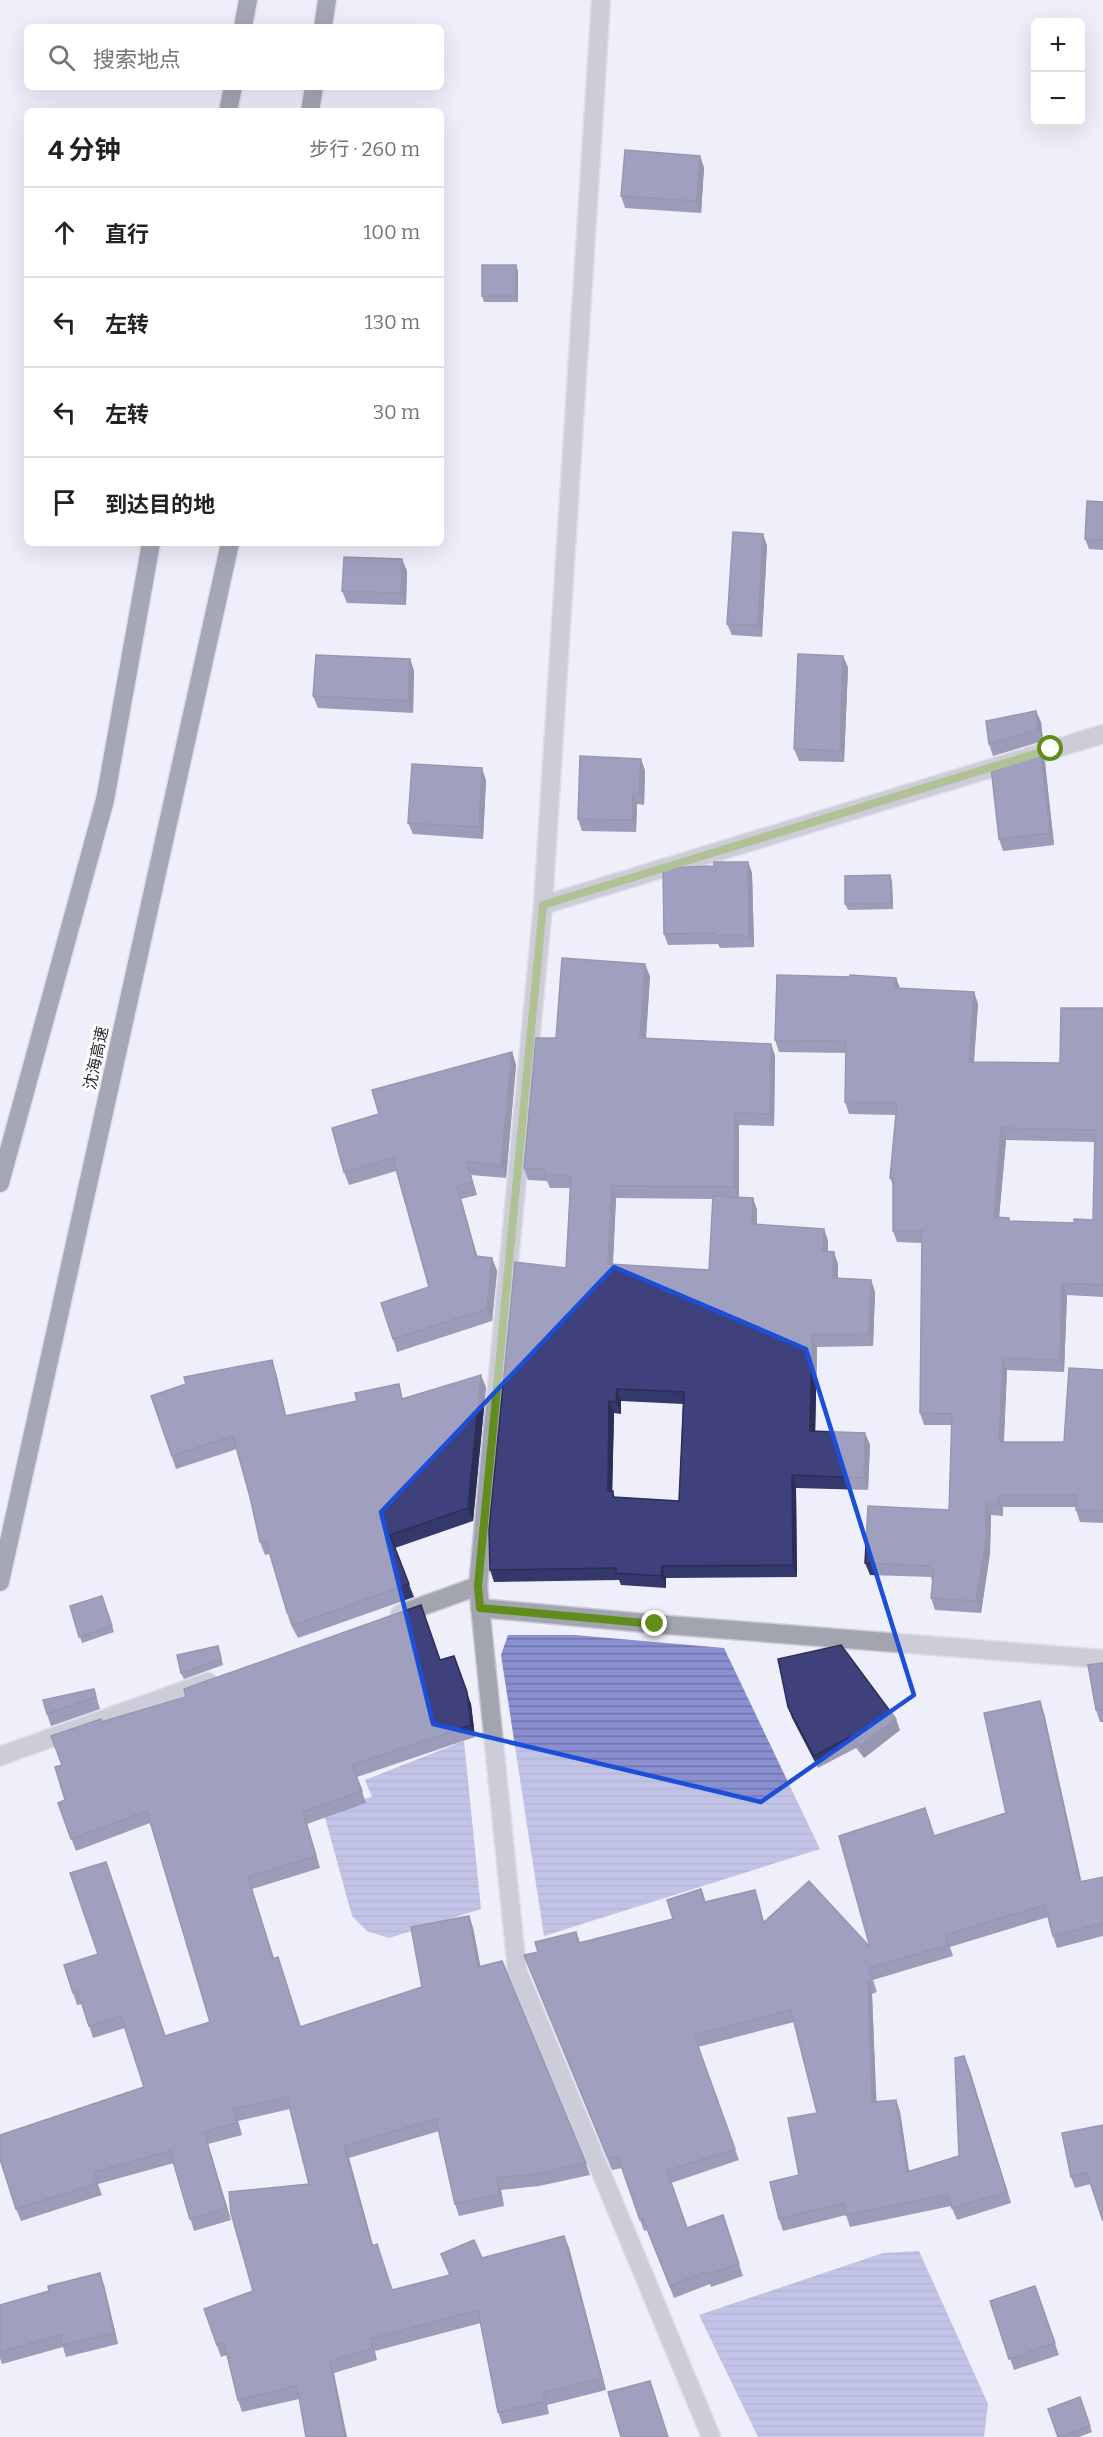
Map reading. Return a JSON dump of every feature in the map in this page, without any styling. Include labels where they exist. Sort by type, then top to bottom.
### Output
[{"type":"highway","points":[[244,24],[248,0]]},
{"type":"highway","points":[[323,24],[327,0]]},
{"type":"highway","points":[[228,108],[232,90]]},
{"type":"highway","points":[[310,108],[314,90]]},
{"type":"highway","points":[[0,1183],[105,800],[150,546]]},
{"type":"highway","name":"沈海高速","points":[[0,1582],[229,546]]},
{"type":"street","points":[[600,0],[543,905],[478,1586],[517,1970],[711,2437]]},
{"type":"street","points":[[543,905],[1103,734]]},
{"type":"street","points":[[378,1622],[478,1586]]},
{"type":"street","points":[[480,1608],[1103,1659]]},
{"type":"street","points":[[0,1756],[222,1677]]},
{"type":"highlighted area","points":[[614,1267],[806,1349],[914,1695],[761,1802],[433,1724],[381,1512]]},
{"type":"water","points":[[508,1635],[574,1635],[724,1648],[820,1849],[544,1936],[501,1655]]},
{"type":"water","points":[[464,1741],[481,1909],[389,1938],[367,1931],[352,1916],[323,1810],[372,1797],[365,1780]]},
{"type":"water","points":[[919,2251],[988,2404],[984,2437],[758,2437],[699,2315],[883,2253]]},
{"type":"building","points":[[625,150],[700,156],[697,201],[621,196]]},
{"type":"building","points":[[482,265],[516,265],[516,296],[482,296]]},
{"type":"building","points":[[1087,501],[1103,502],[1103,540],[1085,539]]},
{"type":"building","points":[[733,532],[763,534],[758,625],[727,624]]},
{"type":"building","points":[[344,557],[402,559],[401,593],[342,591]]},
{"type":"building","points":[[798,654],[843,656],[840,751],[794,749]]},
{"type":"building","points":[[316,655],[410,659],[408,701],[313,696]]},
{"type":"building","points":[[1036,711],[1038,729],[989,744],[986,721]]},
{"type":"building","points":[[1041,752],[1050,833],[999,839],[991,767]]},
{"type":"building","points":[[580,756],[641,759],[639,793],[633,793],[632,820],[578,819]]},
{"type":"building","points":[[412,764],[482,768],[479,827],[408,823]]},
{"type":"building","points":[[714,862],[748,862],[749,936],[715,936],[715,933],[664,934],[663,868],[714,866]]},
{"type":"building","points":[[890,875],[891,903],[845,904],[845,876]]},
{"type":"building","points":[[562,958],[645,964],[640,1038],[771,1044],[770,1114],[735,1113],[734,1187],[612,1186],[608,1264],[709,1270],[713,1196],[753,1198],[752,1224],[824,1229],[823,1251],[834,1252],[833,1278],[871,1280],[869,1334],[812,1335],[810,1431],[865,1433],[864,1478],[792,1475],[793,1565],[662,1566],[661,1576],[616,1573],[616,1568],[490,1570],[489,1530],[515,1262],[566,1268],[571,1176],[545,1176],[545,1169],[524,1168],[536,1038],[556,1038]],"holes":[[[617,1389],[684,1392],[679,1501],[613,1497],[613,1491],[608,1491],[609,1401],[616,1402]]]},
{"type":"building","points":[[777,975],[850,977],[850,975],[896,978],[895,988],[974,992],[969,1062],[1060,1063],[1061,1008],[1103,1008],[1103,1285],[1062,1283],[1060,1360],[1003,1358],[999,1439],[1000,1442],[1064,1442],[1069,1368],[1103,1370],[1103,1511],[1076,1510],[1076,1495],[999,1495],[998,1504],[986,1504],[986,1541],[976,1601],[931,1598],[934,1570],[928,1570],[929,1566],[865,1563],[868,1506],[949,1510],[952,1414],[920,1413],[922,1231],[893,1231],[893,1178],[890,1178],[897,1103],[845,1102],[846,1041],[775,1040]],"holes":[[[1001,1128],[1095,1130],[1093,1220],[1074,1219],[1074,1223],[1009,1221],[1009,1218],[994,1217]]]},
{"type":"building","points":[[512,1052],[501,1165],[467,1162],[472,1182],[457,1186],[476,1256],[492,1258],[487,1309],[393,1339],[381,1303],[429,1287],[393,1158],[344,1172],[332,1128],[379,1114],[372,1090]]},
{"type":"building","points":[[272,1360],[285,1416],[357,1401],[355,1393],[399,1384],[402,1399],[481,1375],[468,1508],[390,1535],[409,1584],[294,1625],[287,1612],[266,1541],[260,1542],[233,1436],[172,1456],[151,1396],[186,1384],[184,1377]]},
{"type":"building","points":[[102,1596],[112,1626],[79,1637],[70,1606]]},
{"type":"building","points":[[421,1605],[440,1660],[454,1656],[467,1692],[471,1725],[352,1765],[362,1791],[303,1812],[316,1856],[248,1877],[273,1959],[278,1957],[300,2027],[422,1987],[411,1927],[469,1916],[478,1967],[502,1961],[586,2163],[535,2174],[496,2178],[500,2194],[455,2204],[436,2119],[344,2146],[372,2246],[377,2244],[392,2290],[450,2275],[441,2254],[474,2240],[482,2258],[564,2236],[602,2378],[543,2393],[545,2402],[498,2412],[478,2310],[370,2339],[373,2348],[330,2361],[345,2437],[306,2437],[297,2386],[238,2400],[224,2342],[217,2345],[204,2309],[253,2291],[231,2213],[229,2192],[309,2184],[287,2097],[234,2109],[237,2123],[204,2132],[226,2208],[190,2219],[170,2151],[94,2172],[98,2183],[16,2209],[0,2159],[0,2135],[144,2087],[121,2016],[89,2026],[78,1992],[73,1993],[64,1965],[98,1954],[70,1873],[106,1862],[165,2036],[210,2022],[147,1811],[71,1839],[58,1803],[65,1800],[55,1767],[62,1765],[51,1736],[101,1719],[101,1722],[186,1697],[184,1689]]},
{"type":"building","points":[[841,1645],[896,1719],[859,1746],[852,1736],[814,1756],[788,1707],[778,1659]]},
{"type":"building","points":[[218,1646],[221,1659],[181,1673],[177,1655]]},
{"type":"building","points":[[1103,1663],[1103,1709],[1096,1710],[1088,1665]]},
{"type":"building","points":[[94,1689],[96,1697],[47,1714],[43,1700]]},
{"type":"building","points":[[1040,1701],[1080,1882],[1103,1877],[1103,1923],[1053,1936],[1045,1905],[945,1935],[948,1945],[869,1968],[872,1980],[868,1982],[872,2102],[896,2100],[907,2172],[959,2156],[955,2058],[964,2056],[1007,2192],[952,2208],[948,2194],[846,2215],[844,2203],[779,2219],[770,2182],[799,2175],[788,2118],[817,2113],[791,2010],[694,2035],[735,2149],[667,2171],[687,2228],[723,2215],[739,2264],[706,2275],[705,2272],[670,2286],[643,2219],[640,2220],[618,2157],[608,2158],[524,1955],[538,1952],[535,1942],[576,1932],[579,1943],[673,1919],[667,1900],[701,1889],[705,1902],[755,1890],[763,1923],[809,1881],[870,1947],[839,1836],[925,1808],[934,1836],[1006,1813],[984,1713]]},
{"type":"building","points":[[1103,2125],[1103,2221],[1087,2173],[1071,2177],[1062,2133]]},
{"type":"building","points":[[100,2273],[114,2333],[62,2345],[60,2335],[0,2352],[0,2305],[49,2291],[48,2286]]},
{"type":"building","points":[[1035,2286],[1055,2343],[1009,2359],[990,2301]]},
{"type":"building","points":[[650,2381],[668,2437],[621,2437],[608,2392]]},
{"type":"building","points":[[1080,2397],[1090,2426],[1058,2437],[1048,2409]]},
{"type":"route","points":[[655,1624],[480,1608],[478,1586],[543,905],[1051,749]]}]
